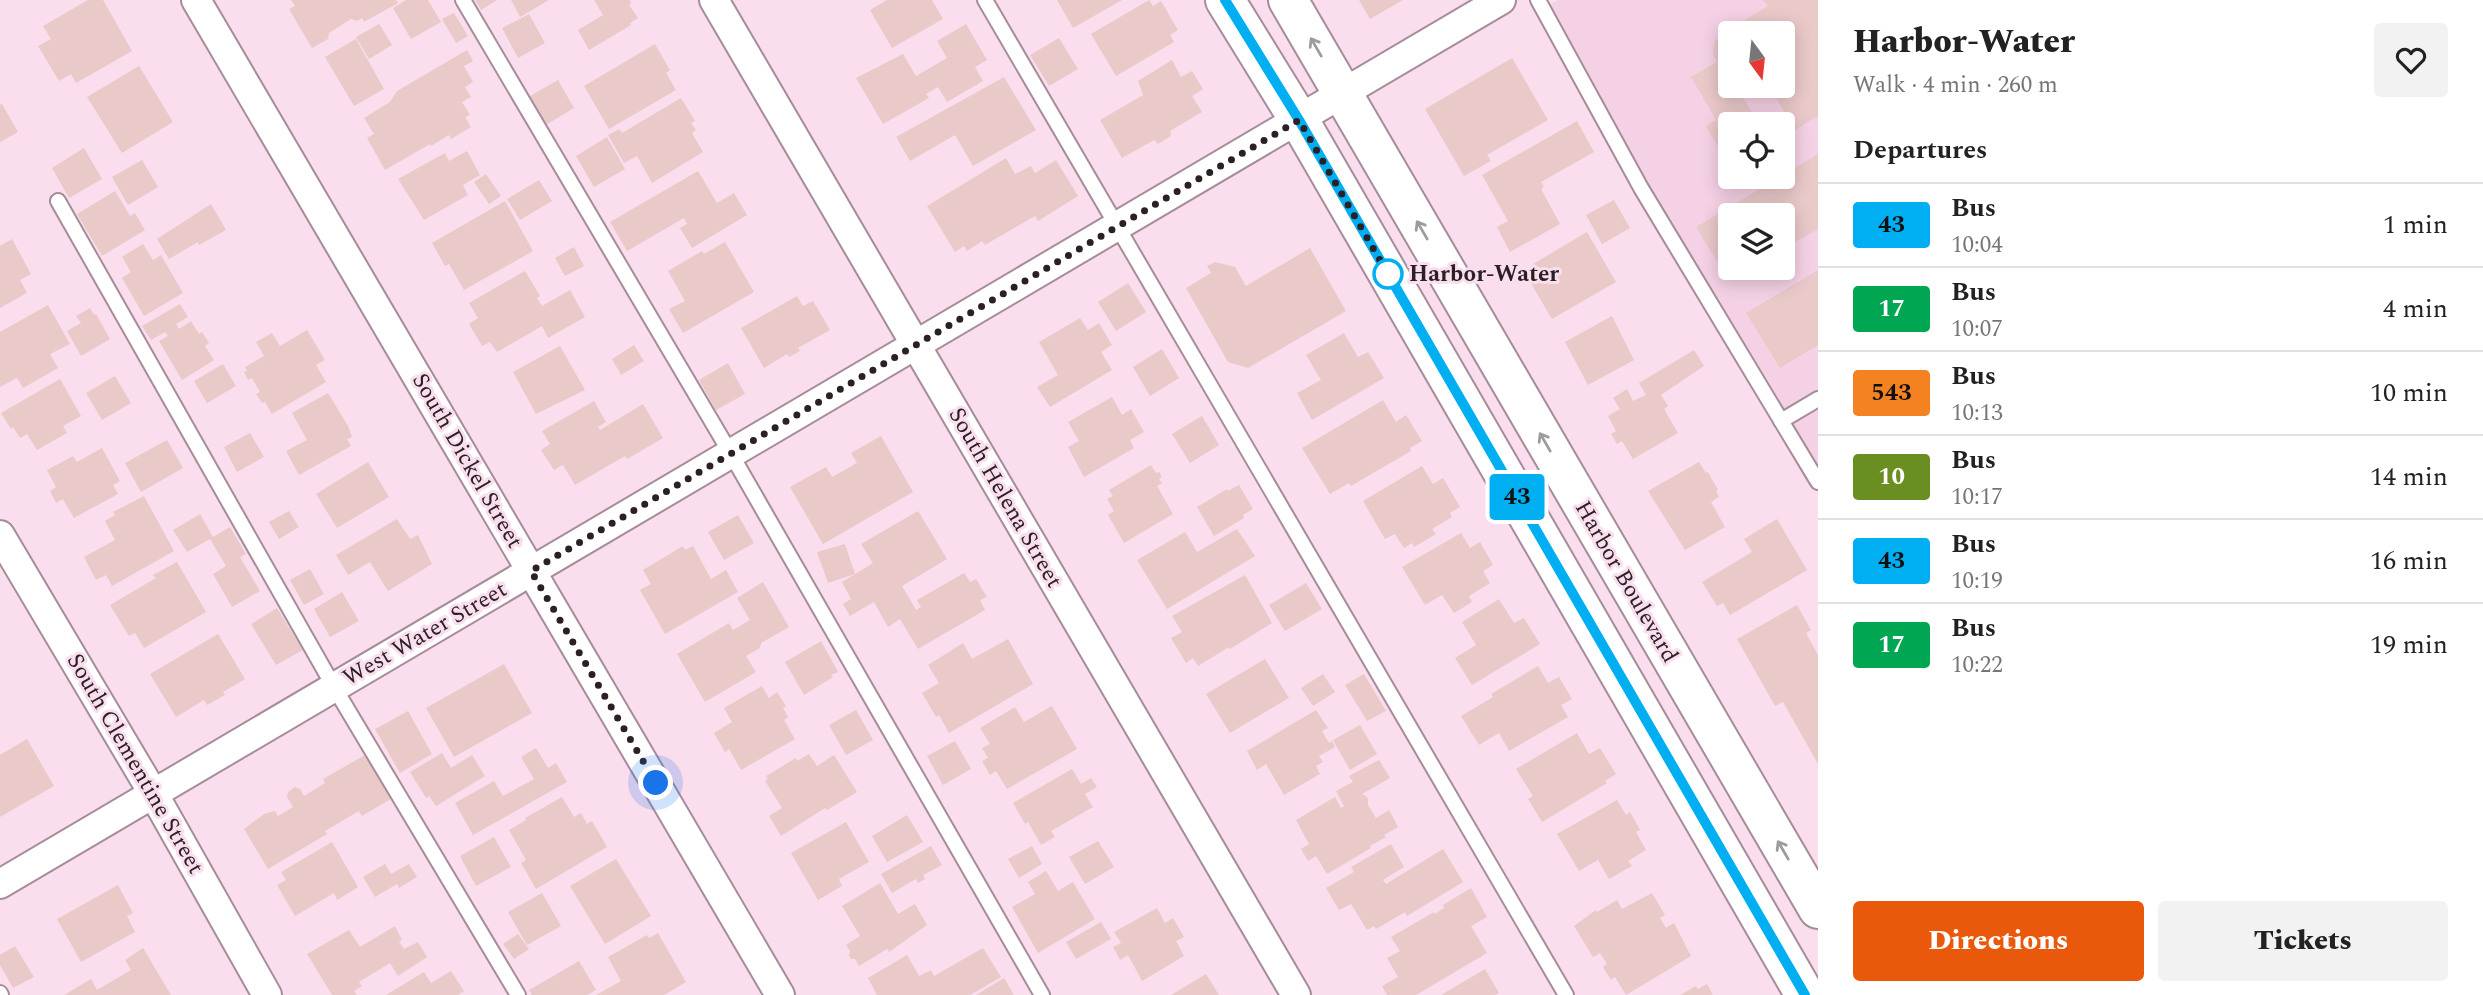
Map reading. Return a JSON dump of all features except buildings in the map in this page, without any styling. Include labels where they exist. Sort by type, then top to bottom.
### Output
[{"type":"main road","points":[[1225,0],[1299,120],[1805,995]]},
{"type":"main road","name":"Harbor Boulevard","points":[[1288,0],[1818,909]]},
{"type":"street","name":"South Dickel Street","points":[[196,0],[780,995]]},
{"type":"street","name":"South Helena Street","points":[[714,0],[1296,995]]},
{"type":"street","name":"West Water Street","points":[[0,884],[1501,0]]},
{"type":"street","name":"South Clementine Street","points":[[0,535],[153,793],[267,995]]},
{"type":"lane","points":[[463,0],[730,454],[1042,995]]},
{"type":"lane","points":[[985,0],[1566,995]]},
{"type":"lane","points":[[1538,0],[1641,188],[1818,482]]},
{"type":"lane","points":[[58,201],[334,687],[518,995]]},
{"type":"lane","points":[[1781,421],[1818,399]]},
{"type":"shaded area","points":[[1558,0],[1818,0],[1818,491],[1536,13]]},
{"type":"bus line","name":"43","points":[[1225,0],[1299,120],[1805,995]]},
{"type":"place","name":"Harbor-Water","points":[[1388,274]]},
{"type":"route","points":[[656,783],[531,571],[1299,120],[1388,274]]}]
